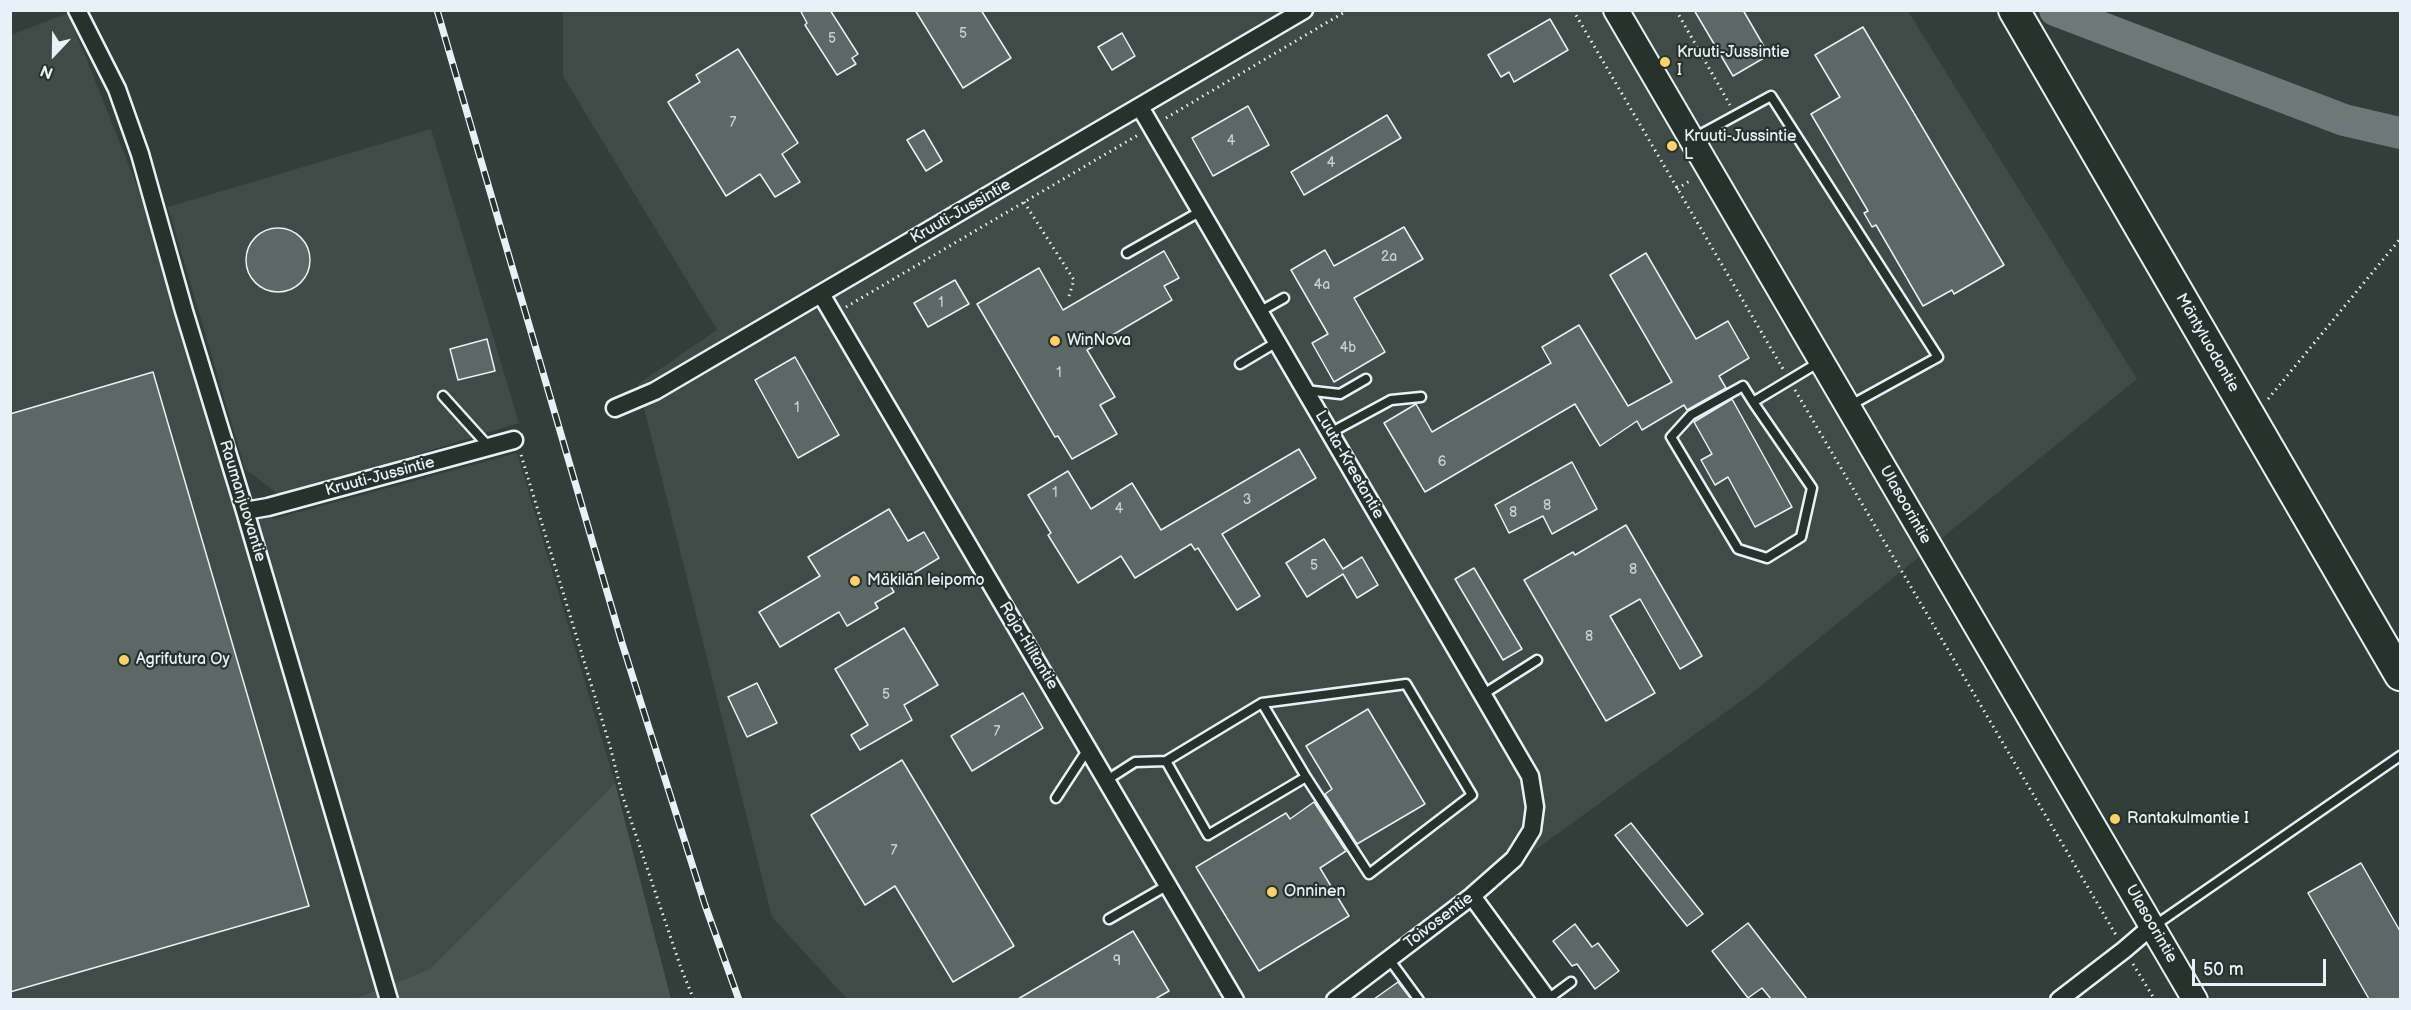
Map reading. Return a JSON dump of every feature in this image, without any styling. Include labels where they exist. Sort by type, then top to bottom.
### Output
[{"type":"highway","name":"Mäntyluodontie","points":[[2019,19],[2400,675]]},
{"type":"street","name":"Raumanjuovantie","points":[[77,10],[117,89],[140,153],[184,311],[389,999]]},
{"type":"street","name":"Kruuti-Jussintie","points":[[615,408],[655,391],[1304,10]]},
{"type":"street","name":"Ulasoorintie","points":[[1616,10],[2195,999]]},
{"type":"street","name":"Luuta-Kreetantie","points":[[1140,107],[1530,776],[1535,807],[1532,830]]},
{"type":"street","name":"Raja-Hiltantie","points":[[821,294],[1235,999]]},
{"type":"street","name":"Kruuti-Jussintie","points":[[245,512],[514,440]]},
{"type":"street","name":"Toivosentie","points":[[1335,999],[1472,896],[1514,859],[1532,830]]},
{"type":"street","points":[[1472,896],[1548,999]]},
{"type":"street","points":[[2059,999],[2152,926]]},
{"type":"lane","points":[[1691,139],[1771,96],[1938,357],[1848,407]]},
{"type":"lane","points":[[1127,253],[1201,211]]},
{"type":"lane","points":[[1259,312],[1284,298]]},
{"type":"lane","points":[[1240,364],[1277,342]]},
{"type":"lane","points":[[1753,402],[1821,361]]},
{"type":"lane","points":[[1305,390],[1340,394],[1366,379]]},
{"type":"lane","points":[[1743,386],[1753,402],[1812,488],[1801,537],[1767,558],[1737,549],[1671,437],[1690,415],[1743,386]]},
{"type":"lane","points":[[443,396],[490,447]]},
{"type":"lane","points":[[1330,433],[1391,400],[1421,397]]},
{"type":"lane","points":[[1482,695],[1537,660]]},
{"type":"lane","points":[[1107,780],[1135,762],[1166,761],[1262,703],[1406,684],[1472,795],[1369,874],[1306,777],[1262,703]]},
{"type":"lane","points":[[1056,798],[1088,748]]},
{"type":"lane","points":[[2152,926],[2400,756]]},
{"type":"lane","points":[[1166,761],[1208,835],[1306,777]]},
{"type":"lane","points":[[1109,919],[1168,885]]},
{"type":"lane","points":[[1389,958],[1419,999]]},
{"type":"lane","points":[[1548,999],[1571,982]]},
{"type":"path","points":[[833,315],[1348,10]]},
{"type":"path","points":[[1573,10],[2124,950],[2155,999]]},
{"type":"path","points":[[1676,10],[1736,115]]},
{"type":"path","points":[[1024,202],[1074,280],[1069,296]]},
{"type":"path","points":[[2252,419],[2400,240]]},
{"type":"path","points":[[514,440],[522,459],[610,746],[622,794],[681,968],[694,999]]},
{"type":"shaded area","points":[[563,11],[1908,11],[2137,379],[1752,693],[1329,999],[847,999],[772,917],[638,384],[717,330],[563,76]]},
{"type":"shaded area","points":[[68,13],[147,211],[224,477],[273,519],[517,453],[615,783],[430,969],[351,1000],[11,1000],[11,35]]},
{"type":"shaded area","points":[[431,129],[519,423],[281,496],[245,469],[168,207]]},
{"type":"shaded area","points":[[615,783],[671,999],[351,1000],[430,969]]},
{"type":"building","points":[[800,10],[830,10],[858,54],[852,58],[856,64],[837,75],[805,25],[807,23]]},
{"type":"building","points":[[915,10],[981,10],[1011,58],[963,88]]},
{"type":"building","points":[[1694,10],[1743,10],[1769,55],[1733,76]]},
{"type":"building","points":[[1550,19],[1568,50],[1514,82],[1509,72],[1501,77],[1488,55]]},
{"type":"building","points":[[1863,27],[2004,265],[1954,294],[1952,290],[1923,306],[1876,225],[1872,227],[1864,213],[1868,211],[1811,114],[1840,97],[1815,55]]},
{"type":"building","points":[[1122,33],[1135,56],[1112,70],[1098,47]]},
{"type":"building","points":[[738,49],[798,143],[782,154],[800,182],[775,197],[760,174],[726,196],[668,102],[700,82],[696,75]]},
{"type":"building","points":[[1248,106],[1269,145],[1213,176],[1192,138]]},
{"type":"building","points":[[1387,115],[1401,138],[1304,195],[1291,172]]},
{"type":"building","points":[[924,130],[942,161],[926,171],[907,140]]},
{"type":"building","points":[[1404,227],[1423,259],[1354,298],[1385,352],[1334,382],[1312,343],[1328,334],[1291,270],[1325,250],[1334,266]]},
{"type":"building","points":[[278,228],[301,237],[310,260],[301,283],[278,292],[255,283],[246,260],[255,237]]},
{"type":"building","points":[[1164,251],[1179,278],[1164,286],[1172,300],[1087,350],[1115,397],[1100,405],[1117,434],[1072,459],[1058,436],[1055,437],[977,304],[1039,268],[1063,310]]},
{"type":"building","points":[[1646,253],[1696,339],[1728,321],[1749,358],[1719,376],[1726,388],[1687,410],[1684,405],[1642,430],[1637,421],[1600,446],[1575,404],[1425,492],[1384,423],[1416,404],[1432,432],[1551,363],[1542,347],[1579,325],[1628,406],[1672,382],[1610,275]]},
{"type":"building","points":[[955,280],[969,304],[928,327],[914,303]]},
{"type":"building","points":[[487,339],[495,371],[458,380],[450,349]]},
{"type":"building","points":[[795,357],[839,435],[798,458],[755,380]]},
{"type":"building","name":"Agrifutura Oy","points":[[153,372],[309,906],[10,992],[10,414]]},
{"type":"building","points":[[1732,399],[1792,507],[1755,527],[1728,477],[1715,485],[1701,460],[1712,454],[1694,422]]},
{"type":"building","points":[[1299,449],[1316,478],[1222,534],[1260,596],[1237,610],[1198,548],[1195,550],[1191,544],[1135,578],[1121,556],[1078,583],[1048,535],[1051,533],[1028,495],[1068,471],[1091,509],[1132,483],[1161,530]]},
{"type":"building","points":[[1572,462],[1597,509],[1552,534],[1543,516],[1509,533],[1495,505]]},
{"type":"building","name":"Mäkilän leipomo","points":[[889,509],[908,541],[924,532],[939,558],[891,587],[894,592],[875,603],[878,608],[847,626],[839,612],[780,647],[759,612],[820,576],[808,557]]},
{"type":"building","points":[[1626,525],[1702,656],[1680,669],[1640,599],[1610,616],[1655,693],[1606,721],[1524,580],[1573,552],[1575,555]]},
{"type":"building","points":[[1324,539],[1343,569],[1362,557],[1378,585],[1357,598],[1343,574],[1307,597],[1286,563]]},
{"type":"building","points":[[1474,568],[1522,649],[1503,660],[1455,579]]},
{"type":"building","points":[[904,628],[938,685],[904,705],[912,720],[860,750],[851,735],[868,725],[835,669]]},
{"type":"building","points":[[757,683],[777,723],[747,737],[728,697]]},
{"type":"building","points":[[1023,693],[1043,728],[972,771],[951,736]]},
{"type":"building","points":[[1368,709],[1425,804],[1357,844],[1325,794],[1332,789],[1306,746]]},
{"type":"building","points":[[902,760],[1014,946],[953,982],[895,886],[865,905],[811,815]]},
{"type":"building","name":"Onninen","points":[[1314,802],[1346,851],[1320,868],[1349,916],[1259,971],[1196,867],[1286,813],[1290,819]]},
{"type":"building","points":[[1631,823],[1703,914],[1687,926],[1615,835]]},
{"type":"building","points":[[2361,863],[2400,931],[2400,999],[2369,999],[2308,893]]},
{"type":"building","points":[[1748,923],[1807,999],[1771,999],[1762,988],[1748,998],[1712,951]]},
{"type":"building","points":[[1575,924],[1592,947],[1598,943],[1619,971],[1595,989],[1577,964],[1572,966],[1553,941]]},
{"type":"building","points":[[1133,931],[1169,991],[1155,999],[1018,999]]},
{"type":"building","points":[[1398,982],[1411,999],[1374,999]]},
{"type":"waterway","points":[[2055,10],[2344,120],[2400,133]]},
{"type":"railway","points":[[437,10],[622,643],[705,905],[739,1000]]},
{"type":"place","name":"Kruuti-Jussintie I","points":[[1665,62]]},
{"type":"place","name":"Kruuti-Jussintie L","points":[[1672,146]]},
{"type":"place","name":"WinNova","points":[[1055,341]]},
{"type":"place","name":"Mäkilän leipomo","points":[[855,581]]},
{"type":"place","name":"Agrifutura Oy","points":[[124,660]]},
{"type":"place","name":"Rantakulmantie I","points":[[2115,819]]},
{"type":"place","name":"Onninen","points":[[1272,892]]}]
